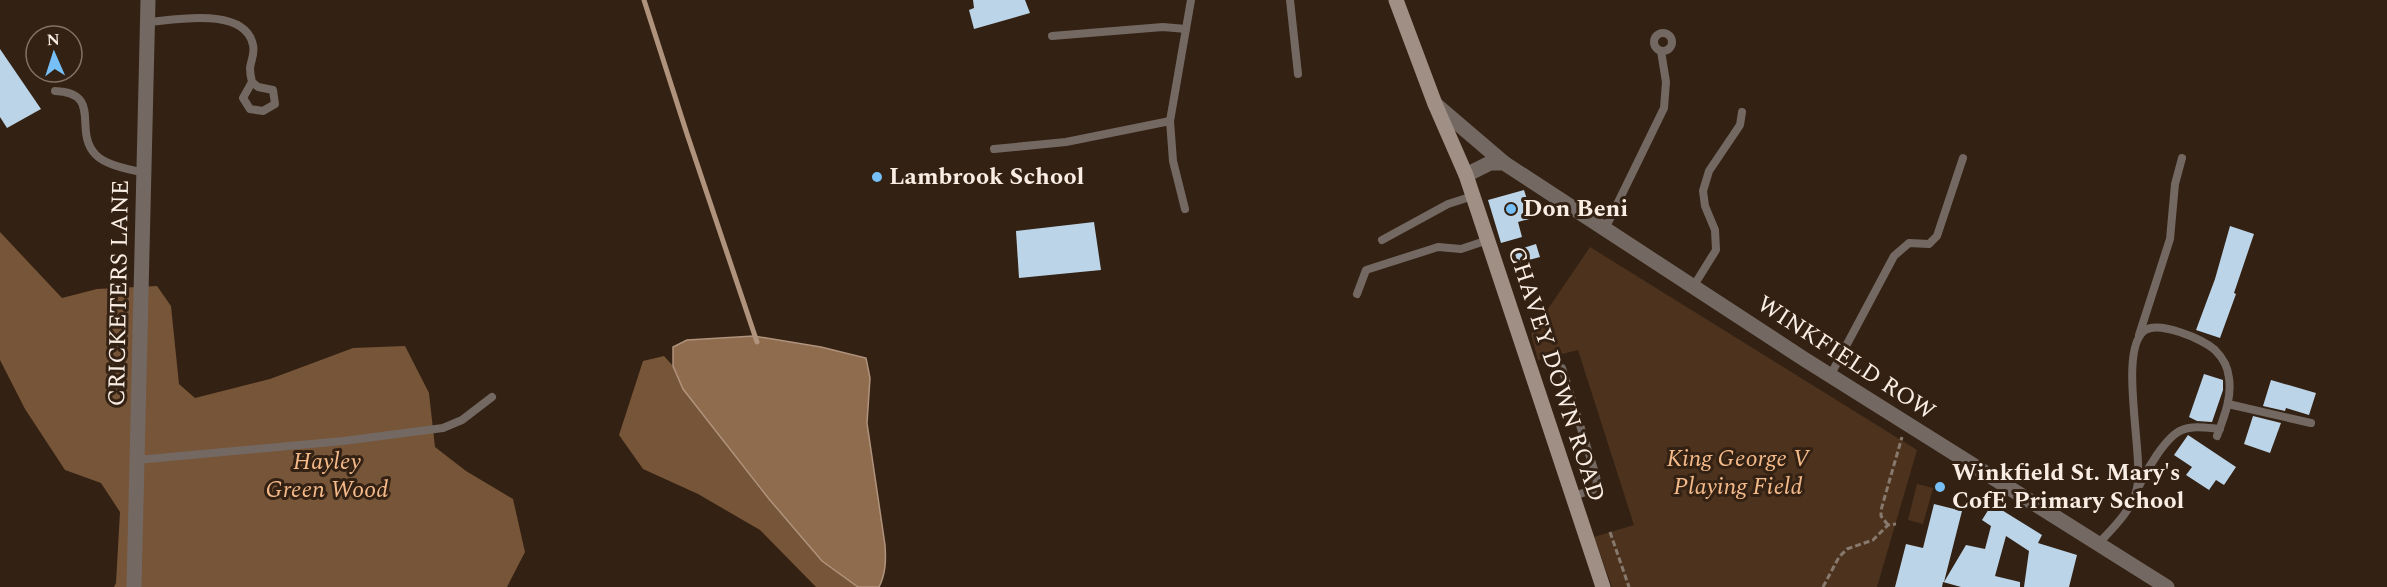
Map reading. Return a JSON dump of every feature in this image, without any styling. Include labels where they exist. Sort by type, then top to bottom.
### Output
[{"type":"main road","name":"WINKFIELD ROW","points":[[1396,0],[1434,104],[1466,175]]},
{"type":"main road","name":"CHAVEY DOWN ROAD","points":[[1466,175],[1603,587]]},
{"type":"street","name":"CRICKETERS LANE","points":[[134,587],[148,0]]},
{"type":"street","name":"WINKFIELD ROW","points":[[1434,104],[1504,163],[1830,376],[2167,587]]},
{"type":"street","points":[[1466,175],[1490,163],[1504,163]]},
{"type":"lane","points":[[1185,209],[1173,161],[1170,121],[1191,0]]},
{"type":"lane","points":[[1290,0],[1298,74]]},
{"type":"lane","points":[[148,22],[211,18],[236,25],[250,37],[253,46],[250,68],[252,82]]},
{"type":"lane","points":[[1052,36],[1163,27],[1186,29]]},
{"type":"lane","points":[[1605,229],[1664,108],[1666,82],[1661,51]]},
{"type":"lane","points":[[55,91],[69,91],[77,95],[84,107],[88,146],[98,158],[144,173]]},
{"type":"lane","points":[[1693,287],[1716,250],[1715,231],[1705,206],[1703,191],[1709,171],[1740,126],[1742,112]]},
{"type":"lane","points":[[994,149],[1066,142],[1170,121]]},
{"type":"lane","points":[[1830,376],[1894,256],[1909,243],[1929,244],[1937,236],[1963,158]]},
{"type":"lane","points":[[2137,489],[2138,461],[2131,385],[2138,339],[2170,239],[2175,184],[2182,158]]},
{"type":"lane","points":[[1382,240],[1448,204],[1473,196]]},
{"type":"lane","points":[[1357,294],[1366,270],[1438,247],[1461,249],[1488,240]]},
{"type":"lane","points":[[2098,544],[2118,522],[2151,461],[2180,430],[2193,427],[2218,432],[2228,404],[2229,378],[2225,363],[2211,346],[2179,331],[2160,327],[2145,330],[2138,339]]},
{"type":"lane","points":[[1562,368],[1597,483],[1593,489],[1573,496]]},
{"type":"lane","points":[[137,460],[343,441],[443,428],[462,420],[492,397]]},
{"type":"lane","points":[[2228,404],[2311,423]]},
{"type":"path","points":[[1888,525],[1881,516],[1881,510],[1906,424]]},
{"type":"path","points":[[1823,587],[1839,557],[1847,549],[1873,540],[1888,525],[1896,524]]},
{"type":"path","points":[[1610,532],[1629,587]]},
{"type":"green space","name":"Hayley Green Wood","points":[[0,232],[62,298],[97,289],[157,286],[171,306],[179,384],[195,398],[270,379],[353,348],[405,346],[429,393],[435,447],[466,471],[513,499],[525,552],[507,587],[114,587],[120,512],[101,483],[65,470],[25,409],[0,360]]},
{"type":"green space","name":"King George V Playing Field","points":[[1590,247],[1917,450],[1877,587],[1612,587],[1594,537],[1634,525],[1578,350],[1538,360],[1531,334]]},
{"type":"green space","points":[[664,356],[673,366],[683,389],[769,499],[822,561],[858,587],[816,587],[760,530],[698,494],[643,469],[619,435],[643,361]]},
{"type":"green space","points":[[1917,484],[1933,488],[1923,524],[1908,520]]},
{"type":"shaded area","points":[[754,336],[821,347],[866,358],[870,378],[867,423],[885,545],[884,572],[879,587],[858,587],[822,561],[769,499],[683,389],[673,366],[673,347],[687,340]]},
{"type":"building","points":[[973,0],[1025,0],[1030,13],[974,29],[969,10],[974,8]]},
{"type":"building","points":[[0,49],[41,109],[7,128],[0,117]]},
{"type":"building","name":"Don Beni","points":[[1524,190],[1533,218],[1518,222],[1522,237],[1501,243],[1488,200]]},
{"type":"building","points":[[1094,222],[1101,270],[1019,278],[1016,231]]},
{"type":"building","points":[[2230,226],[2254,234],[2220,338],[2196,330],[2215,279]]},
{"type":"building","points":[[1536,244],[1540,257],[1518,263],[1514,251]]},
{"type":"building","points":[[2204,374],[2223,380],[2223,390],[2212,422],[2197,421],[2189,417]]},
{"type":"building","points":[[2271,380],[2316,393],[2309,415],[2286,408],[2285,411],[2263,406]]},
{"type":"building","points":[[2253,416],[2281,423],[2270,453],[2244,444]]},
{"type":"building","points":[[2188,435],[2236,467],[2224,485],[2216,480],[2209,490],[2186,475],[2192,467],[2174,455]]},
{"type":"building","points":[[1934,504],[1962,511],[1944,582],[1966,545],[1985,549],[1991,526],[1982,520],[1992,504],[2042,535],[2038,543],[2077,555],[2069,587],[2024,587],[2029,551],[2006,536],[1995,576],[2020,582],[2020,587],[1961,587],[1943,582],[1942,587],[1895,587],[1906,544],[1923,548]]},
{"type":"waterway","points":[[644,0],[757,342]]},
{"type":"place","name":"Lambrook School","points":[[877,177]]},
{"type":"place","name":"Don Beni","points":[[1511,209]]},
{"type":"place","name":"Winkfield St. Mary's CofE Primary School","points":[[1940,487]]}]
